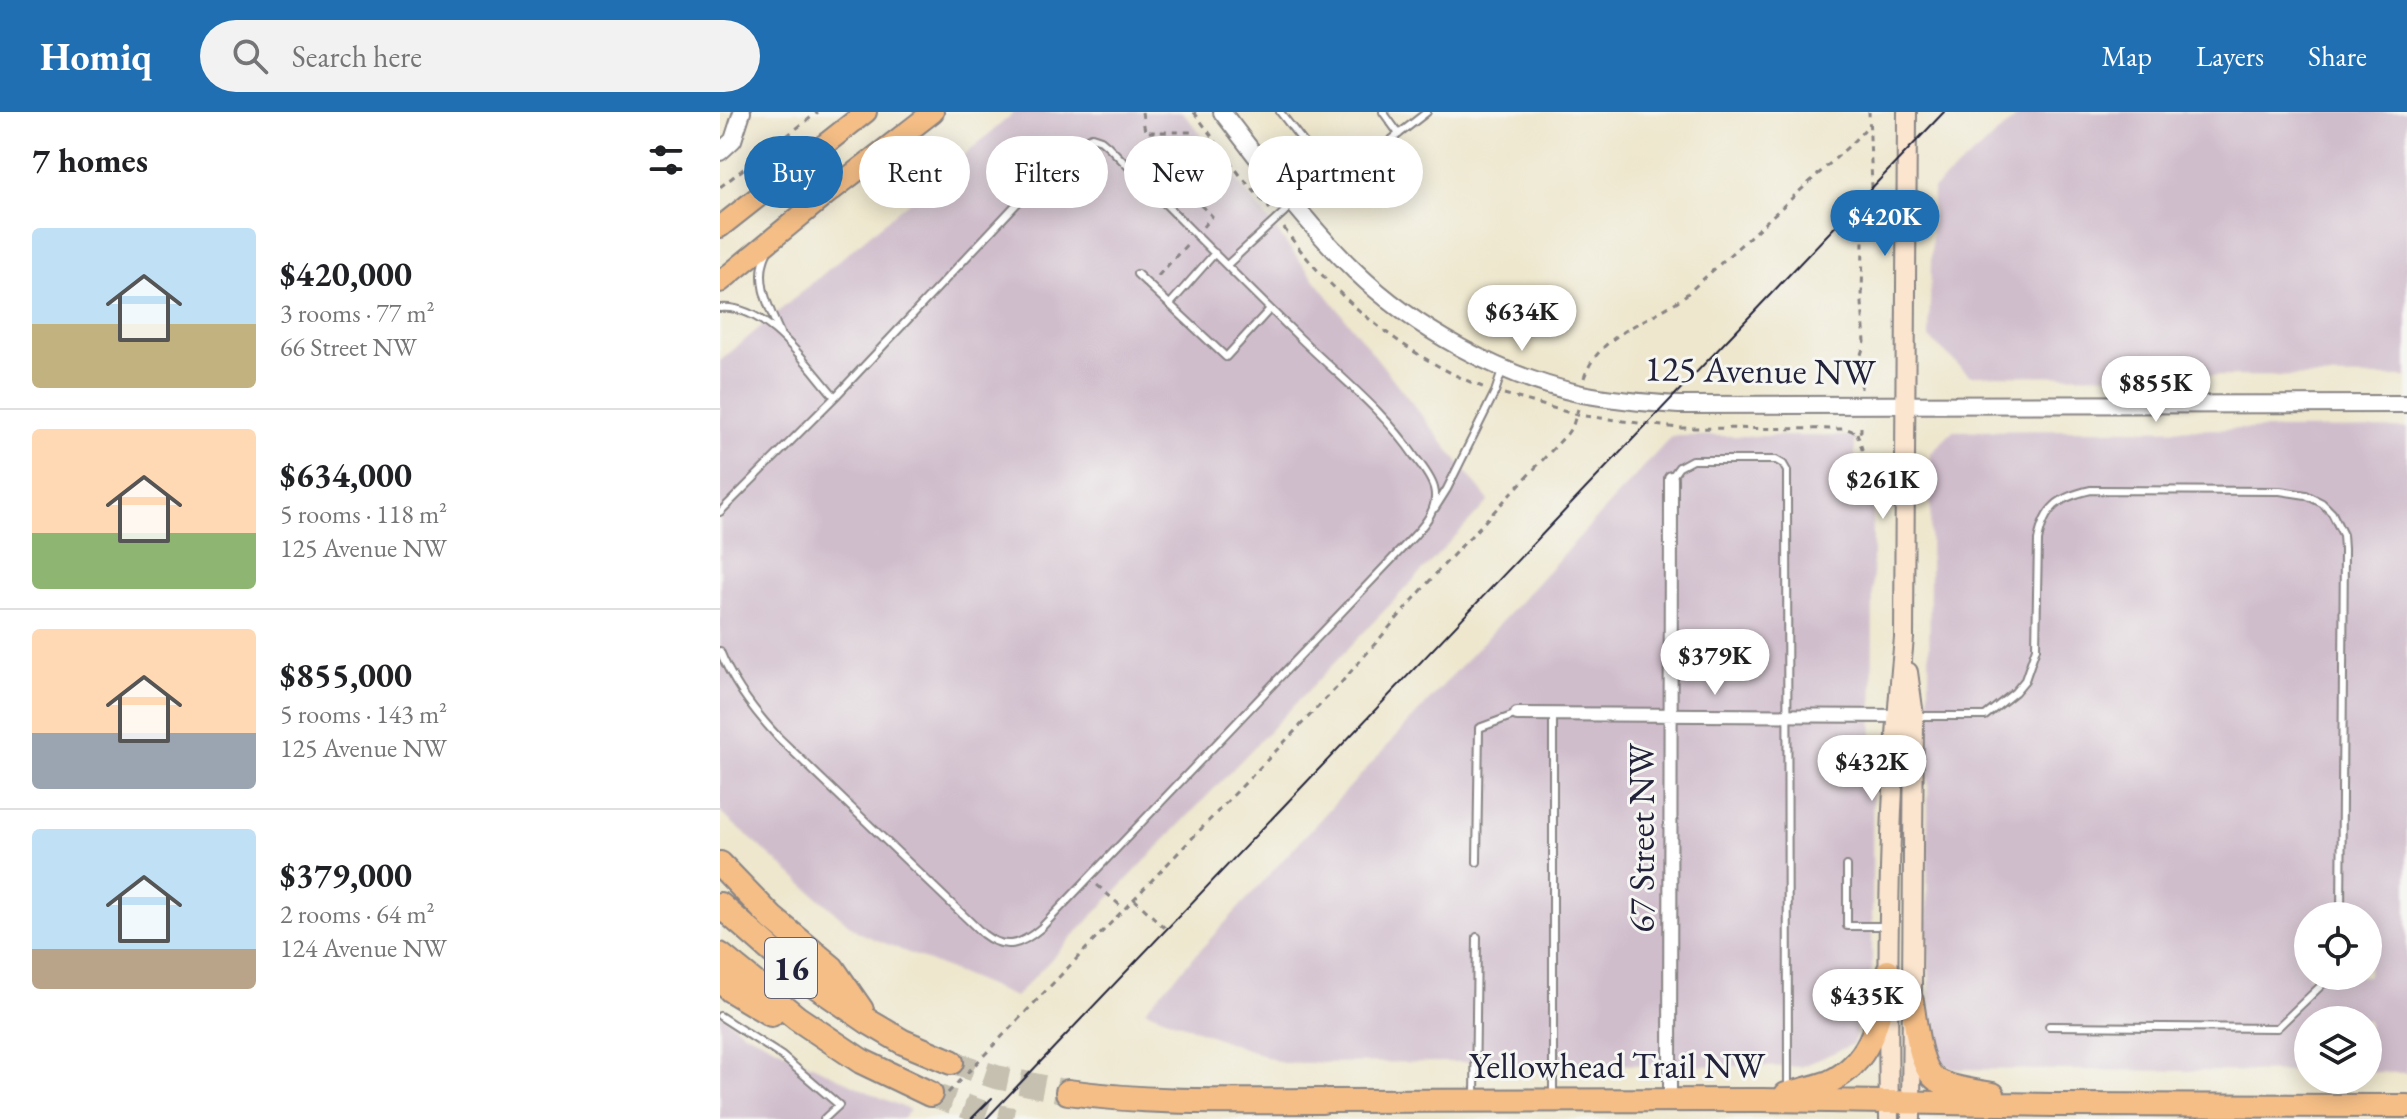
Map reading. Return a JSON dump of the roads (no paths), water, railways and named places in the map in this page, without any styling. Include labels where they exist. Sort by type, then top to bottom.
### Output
[{"type":"highway","points":[[720,864],[772,918],[832,968],[869,1022]]},
{"type":"highway","name":"16","points":[[720,905],[796,972],[869,1022],[903,1042],[951,1062]]},
{"type":"highway","name":"16","points":[[720,955],[797,1018],[861,1061],[938,1095]]},
{"type":"highway","name":"Yellowhead Trail NW","points":[[1068,1092],[1160,1100],[1670,1102],[1788,1097],[1828,1082],[1849,1069],[1865,1050],[1877,1026],[1888,971]]},
{"type":"highway","points":[[720,979],[731,990],[782,1021],[861,1061]]},
{"type":"highway","points":[[1912,1001],[1923,1063],[1935,1079],[1959,1088],[2054,1105]]},
{"type":"highway","name":"Yellowhead Trail NW","points":[[1788,1097],[1889,1111],[2054,1105],[2407,1106]]},
{"type":"main road","points":[[720,227],[866,112]]},
{"type":"main road","points":[[720,282],[933,112]]},
{"type":"main road","points":[[1907,112],[1904,638],[1912,1111]]},
{"type":"main road","points":[[1889,1111],[1889,926],[1905,716]]},
{"type":"street","name":"125 Avenue NW","points":[[1222,112],[1248,145]]},
{"type":"street","points":[[720,152],[733,140],[741,119]]},
{"type":"street","name":"125 Avenue NW","points":[[1298,208],[1352,269],[1390,301],[1441,336],[1503,367],[1581,393],[1651,404],[2407,404]]},
{"type":"street","name":"67 Street NW","points":[[1670,1102],[1671,478]]},
{"type":"street","points":[[1517,714],[1905,716]]},
{"type":"lane","points":[[1280,112],[1299,136]]},
{"type":"lane","points":[[1383,112],[1399,134]]},
{"type":"lane","points":[[1396,136],[1427,112]]},
{"type":"lane","points":[[720,512],[835,397],[1073,144],[1092,137],[1101,140],[1301,340],[1381,413],[1406,443],[1434,487],[1435,502],[1430,514]]},
{"type":"lane","points":[[1227,265],[1289,208]]},
{"type":"lane","points":[[778,234],[768,250],[761,271],[768,305],[780,333]]},
{"type":"lane","points":[[1170,304],[1215,253]]},
{"type":"lane","points":[[1137,274],[1226,357],[1270,309]]},
{"type":"lane","points":[[720,308],[747,312],[780,333],[835,397]]},
{"type":"lane","points":[[720,651],[751,707],[778,737],[993,941],[1015,944],[1034,934],[1414,536],[1447,489],[1495,392],[1503,367]]},
{"type":"lane","points":[[1671,478],[1679,467],[1692,460],[1776,460],[1787,471],[1788,1097]]},
{"type":"lane","points":[[1905,716],[1985,716],[2025,680],[2036,648],[2038,541],[2041,527],[2046,515],[2065,497],[2091,490],[2280,491],[2306,495],[2322,503],[2332,513],[2343,535],[2341,902]]},
{"type":"lane","points":[[1477,862],[1479,728],[1517,714]]},
{"type":"lane","points":[[1553,714],[1553,1102]]},
{"type":"lane","points":[[1847,866],[1847,926],[1889,926]]},
{"type":"lane","points":[[1475,1102],[1477,937]]},
{"type":"lane","points":[[2049,1026],[2277,1028],[2316,990]]},
{"type":"lane","points":[[720,1016],[782,1056],[839,1105],[824,1119]]},
{"type":"tunnel","points":[[951,1062],[996,1077],[1068,1092]]},
{"type":"tunnel","points":[[930,1094],[987,1114],[1013,1119]]},
{"type":"tram line","points":[[986,1119],[1944,112]]},
{"type":"tram line","points":[[971,1119],[992,1098]]}]
